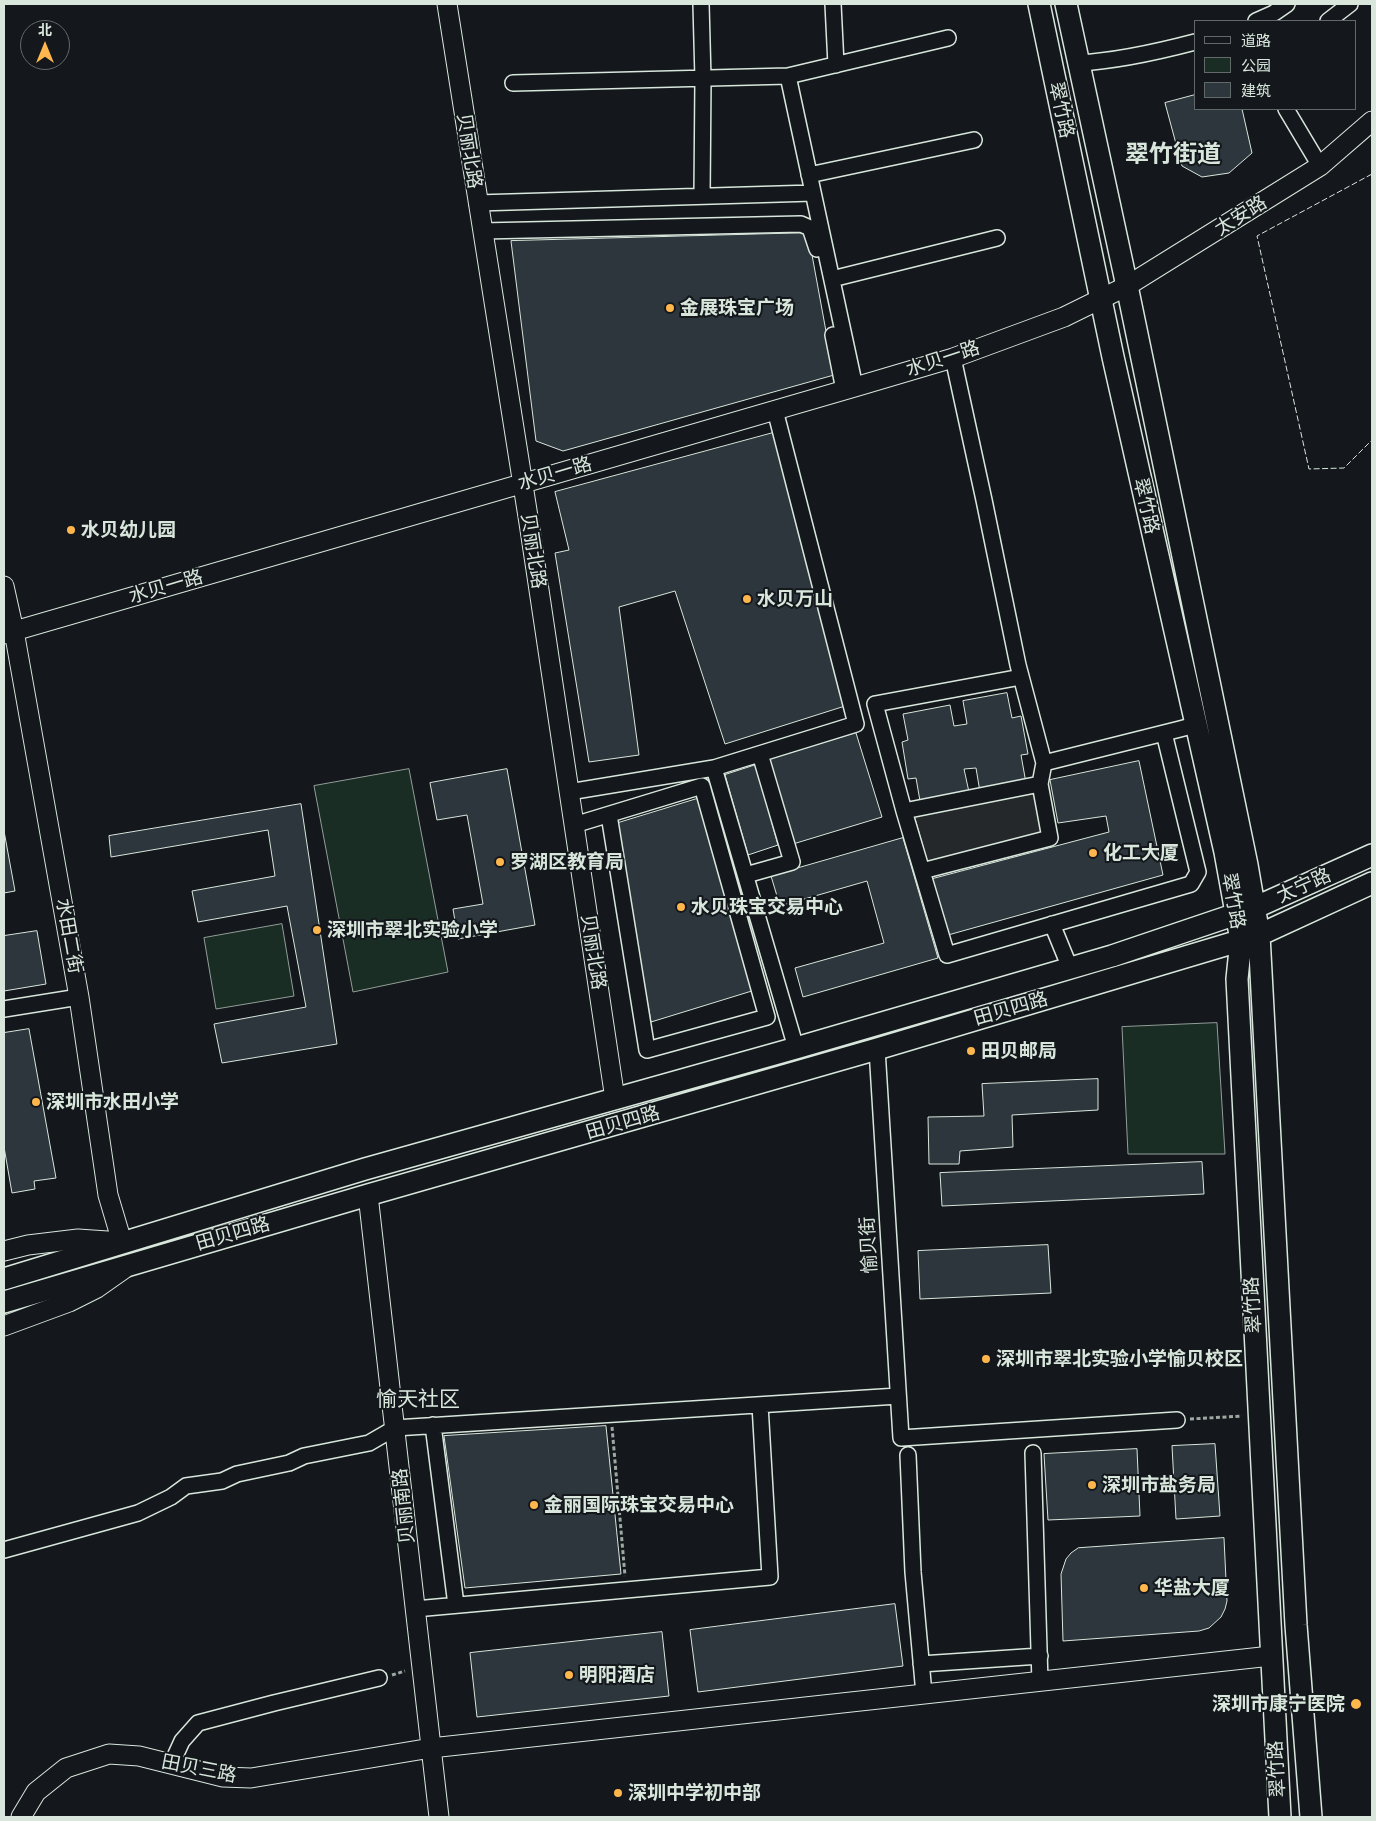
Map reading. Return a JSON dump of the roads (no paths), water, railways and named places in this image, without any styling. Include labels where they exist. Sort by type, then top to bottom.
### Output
[{"type":"main road","name":"翠竹路","points":[[1039,4],[1101,299],[1195,725],[1225,852],[1244,911],[1250,938],[1310,1817]]},
{"type":"main road","name":"翠竹路","points":[[1066,4],[1127,286],[1247,865],[1244,911]]},
{"type":"main road","name":"太宁路","points":[[1244,911],[1372,855]]},
{"type":"main road","name":"太宁路","points":[[1250,938],[1372,883]]},
{"type":"main road","name":"田贝四路","points":[[4,1279],[365,1170],[1112,956],[1244,911]]},
{"type":"main road","name":"翠竹路","points":[[1250,938],[1237,979],[1280,1817]]},
{"type":"main road","name":"田贝四路","points":[[4,1302],[1250,938]]},
{"type":"street","name":"贝丽北路","points":[[447,4],[570,792],[615,1099]]},
{"type":"street","points":[[701,4],[703,79],[702,195]]},
{"type":"street","points":[[833,4],[836,65]]},
{"type":"street","points":[[1258,20],[1274,13],[1287,4]]},
{"type":"street","points":[[1329,20],[1350,4]]},
{"type":"street","points":[[513,84],[788,76],[948,38]]},
{"type":"street","points":[[1078,63],[1096,62],[1194,42]]},
{"type":"street","points":[[788,76],[832,279],[849,389]]},
{"type":"street","points":[[1287,110],[1320,166]]},
{"type":"street","name":"太安路","points":[[1101,299],[1127,286],[1320,166],[1372,121]]},
{"type":"street","points":[[809,175],[974,140]]},
{"type":"street","points":[[478,203],[813,193]]},
{"type":"street","points":[[482,231],[801,224],[810,228],[816,242],[849,389]]},
{"type":"street","points":[[832,279],[997,238]]},
{"type":"street","name":"水贝一路","points":[[9,632],[953,358],[1064,317],[1101,299]]},
{"type":"street","points":[[922,872],[1050,838],[1040,784],[1044,763],[1021,677],[953,358]]},
{"type":"street","points":[[570,792],[714,768],[856,724],[775,410]]},
{"type":"street","name":"水田二街","points":[[4,586],[9,632],[79,996],[108,1195],[122,1242]]},
{"type":"street","points":[[1021,677],[875,704],[904,811],[947,955],[1190,884],[1198,872],[1164,733]]},
{"type":"street","points":[[1044,763],[1195,725]]},
{"type":"street","points":[[746,875],[792,862],[760,754]]},
{"type":"street","points":[[714,768],[796,1048]]},
{"type":"street","points":[[904,811],[1040,784]]},
{"type":"street","points":[[574,825],[702,786],[767,1017],[648,1050],[609,815]]},
{"type":"street","points":[[1052,924],[1070,968]]},
{"type":"street","points":[[1112,956],[1118,978]]},
{"type":"street","points":[[4,1009],[79,996]]},
{"type":"street","name":"愉贝街","points":[[877,1048],[901,1438],[1177,1420]]},
{"type":"street","name":"贝丽南路","points":[[368,1195],[440,1817]]},
{"type":"street","points":[[4,1251],[28,1245],[78,1239],[122,1242]]},
{"type":"street","points":[[4,1326],[69,1302],[97,1288],[129,1265]]},
{"type":"street","points":[[4,1550],[138,1513],[170,1497],[186,1486],[222,1480],[237,1474],[289,1463],[304,1456],[370,1442],[395,1428],[898,1396]]},
{"type":"street","points":[[416,1609],[770,1577],[760,1405]]},
{"type":"street","points":[[432,1425],[456,1605]]},
{"type":"street","points":[[1033,1453],[1040,1682]]},
{"type":"street","points":[[908,1455],[913,1572],[924,1694]]},
{"type":"street","points":[[921,1664],[1040,1656]]},
{"type":"street","name":"田贝三路","points":[[21,1817],[36,1792],[66,1768],[108,1754],[139,1756],[223,1777],[251,1778],[431,1748],[1271,1656]]},
{"type":"street","points":[[171,1764],[182,1741],[198,1723],[379,1678]]},
{"type":"place","name":"金展珠宝广场","points":[[670,308]]},
{"type":"place","name":"水贝幼儿园","points":[[71,530]]},
{"type":"place","name":"水贝万山","points":[[747,599]]},
{"type":"place","name":"化工大厦","points":[[1093,853]]},
{"type":"place","name":"罗湖区教育局","points":[[500,862]]},
{"type":"place","name":"水贝珠宝交易中心","points":[[681,907]]},
{"type":"place","name":"深圳市翠北实验小学","points":[[317,930]]},
{"type":"place","name":"田贝邮局","points":[[971,1051]]},
{"type":"place","name":"深圳市水田小学","points":[[36,1102]]},
{"type":"place","name":"深圳市翠北实验小学愉贝校区","points":[[986,1359]]},
{"type":"place","name":"深圳市盐务局","points":[[1092,1485]]},
{"type":"place","name":"金丽国际珠宝交易中心","points":[[534,1505]]},
{"type":"place","name":"华盐大厦","points":[[1144,1588]]},
{"type":"place","name":"明阳酒店","points":[[569,1675]]},
{"type":"place","name":"深圳市康宁医院","points":[[1356,1704]]},
{"type":"place","name":"深圳中学初中部","points":[[618,1793]]},
{"type":"district","name":"翠竹街道","points":[[1173,155]]},
{"type":"district","name":"愉天社区","points":[[418,1400]]}]
